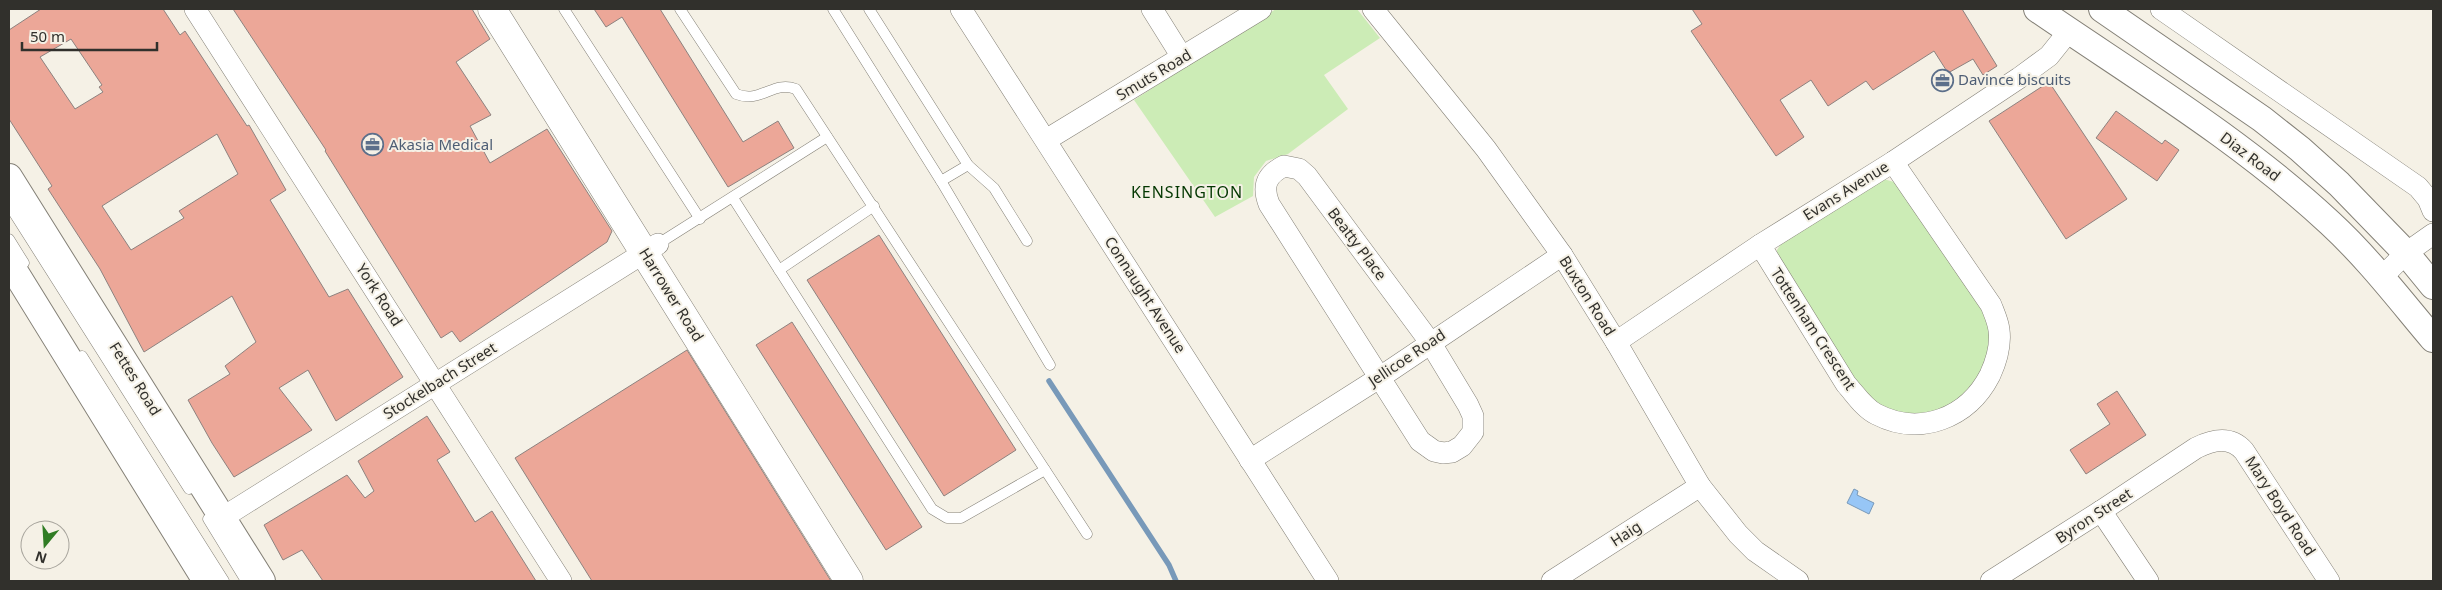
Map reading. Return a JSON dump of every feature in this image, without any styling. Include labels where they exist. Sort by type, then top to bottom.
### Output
[{"type":"main road","name":"Harrower Road","points":[[492,9],[651,248],[743,379],[776,443],[862,581]]},
{"type":"main road","name":"Harrower Road","points":[[512,9],[651,248],[849,581]]},
{"type":"street","name":"York Road","points":[[196,9],[561,581]]},
{"type":"street","name":"Connaught Avenue","points":[[961,9],[1328,581]]},
{"type":"street","points":[[1152,9],[1182,57]]},
{"type":"street","name":"Smuts Road","points":[[1046,140],[1262,9]]},
{"type":"street","name":"Buxton Road","points":[[1373,9],[1486,149],[1562,255],[1616,342],[1700,486],[1738,534],[1755,551],[1798,581]]},
{"type":"street","name":"Diaz Road","points":[[2037,9],[2202,120],[2280,179],[2331,224],[2381,278],[2433,339]]},
{"type":"street","points":[[2102,9],[2262,119],[2300,149],[2339,184],[2406,253],[2433,286]]},
{"type":"street","points":[[2161,9],[2418,187],[2428,199],[2433,211]]},
{"type":"street","name":"Evans Avenue","points":[[1616,342],[1760,245],[1893,162],[2049,56],[2070,31]]},
{"type":"street","name":"Tottenham Crescent","points":[[1760,245],[1846,384],[1874,414],[1893,421],[1910,424],[1935,421],[1956,413],[1970,403],[1984,386],[1994,366],[1999,346],[1997,320],[1991,305],[1893,162]]},
{"type":"street","name":"Beatty Place","points":[[1292,166],[1307,176],[1430,342],[1472,416],[1472,432],[1462,446],[1452,452],[1443,452],[1425,446],[1379,378],[1269,204],[1264,186],[1267,179],[1276,169],[1292,166]]},
{"type":"street","name":"Fettes Road","points":[[9,177],[206,508],[262,581]]},
{"type":"street","points":[[2381,278],[2406,253],[2433,234]]},
{"type":"street","name":"Stockelbach Street","points":[[206,508],[436,384],[651,248]]},
{"type":"street","name":"Jellicoe Road","points":[[1250,460],[1379,378],[1562,255]]},
{"type":"street","points":[[18,265],[206,581]]},
{"type":"street","name":"Mary Boyd Road","points":[[2196,448],[2216,440],[2239,445],[2329,581]]},
{"type":"street","name":"Byron Street","points":[[1991,581],[2102,512],[2196,448]]},
{"type":"street","name":"Haig","points":[[1561,579],[1700,486]]},
{"type":"street","points":[[2102,512],[2148,581]]},
{"type":"lane","points":[[564,9],[700,219]]},
{"type":"lane","points":[[680,9],[736,94],[746,98],[760,96],[777,87],[787,85],[796,89],[1087,534]]},
{"type":"lane","points":[[833,9],[941,181],[1050,365]]},
{"type":"lane","points":[[869,9],[968,165],[994,188],[1027,241]]},
{"type":"lane","points":[[651,248],[700,219],[827,137]]},
{"type":"lane","points":[[941,181],[968,165]]},
{"type":"lane","points":[[733,198],[932,509],[947,518],[961,518],[1045,470]]},
{"type":"lane","points":[[9,205],[206,508],[246,581]]},
{"type":"lane","points":[[779,270],[874,206]]},
{"type":"lane","points":[[9,240],[18,265]]},
{"type":"lane","points":[[74,344],[224,581]]},
{"type":"green space","points":[[1276,9],[1357,9],[1380,38],[1324,75],[1348,109],[1288,154],[1266,161],[1254,177],[1253,196],[1215,217],[1134,100]]},
{"type":"green space","points":[[1880,178],[1894,182],[1903,192],[1989,317],[1991,339],[1983,368],[1964,393],[1943,408],[1931,412],[1906,414],[1893,411],[1881,407],[1866,397],[1777,260],[1777,250],[1783,241]]},
{"type":"water","points":[[1854,489],[1858,491],[1857,495],[1874,503],[1869,514],[1847,503]]},
{"type":"building","points":[[41,9],[163,9],[180,35],[185,31],[247,126],[249,125],[286,190],[270,200],[329,297],[348,289],[403,377],[336,421],[308,370],[279,388],[312,430],[234,477],[188,400],[230,374],[225,366],[256,342],[232,296],[144,352],[100,269],[48,189],[52,186],[9,119],[9,30]],"holes":[[[71,39],[102,85],[99,87],[103,92],[75,109],[40,57]],[[217,134],[238,174],[179,211],[184,218],[131,250],[102,206]]]},
{"type":"building","points":[[233,9],[472,9],[490,39],[456,62],[491,115],[470,126],[490,163],[547,129],[612,231],[607,242],[460,342],[452,331],[441,338],[326,150]]},
{"type":"building","points":[[594,9],[660,9],[743,142],[778,121],[794,148],[728,187],[622,17],[606,27]]},
{"type":"building","points":[[1692,9],[1962,9],[1997,66],[1983,75],[1973,59],[1948,73],[1934,51],[1873,90],[1866,81],[1828,106],[1811,80],[1780,100],[1804,137],[1776,156],[1691,31],[1702,24]]},
{"type":"building","points":[[2049,82],[2127,199],[2066,239],[1989,121]]},
{"type":"building","points":[[2116,111],[2162,144],[2165,140],[2179,150],[2157,181],[2096,138]]},
{"type":"building","points":[[879,235],[1016,450],[944,496],[807,280]]},
{"type":"building","points":[[792,322],[922,527],[886,550],[756,345]]},
{"type":"building","points":[[687,350],[831,581],[592,581],[515,458]]},
{"type":"building","points":[[2117,391],[2146,435],[2086,474],[2070,450],[2110,424],[2097,404]]},
{"type":"building","points":[[427,416],[450,452],[437,460],[475,522],[492,511],[536,581],[323,581],[302,550],[283,560],[264,525],[347,475],[365,498],[374,491],[358,461]]},
{"type":"waterway","points":[[1049,381],[1169,565],[1176,581]]},
{"type":"place","name":"Davince biscuits","points":[[1942,80]]},
{"type":"place","name":"Akasia Medical","points":[[373,145]]},
{"type":"district","name":"KENSINGTON","points":[[1187,192]]}]
